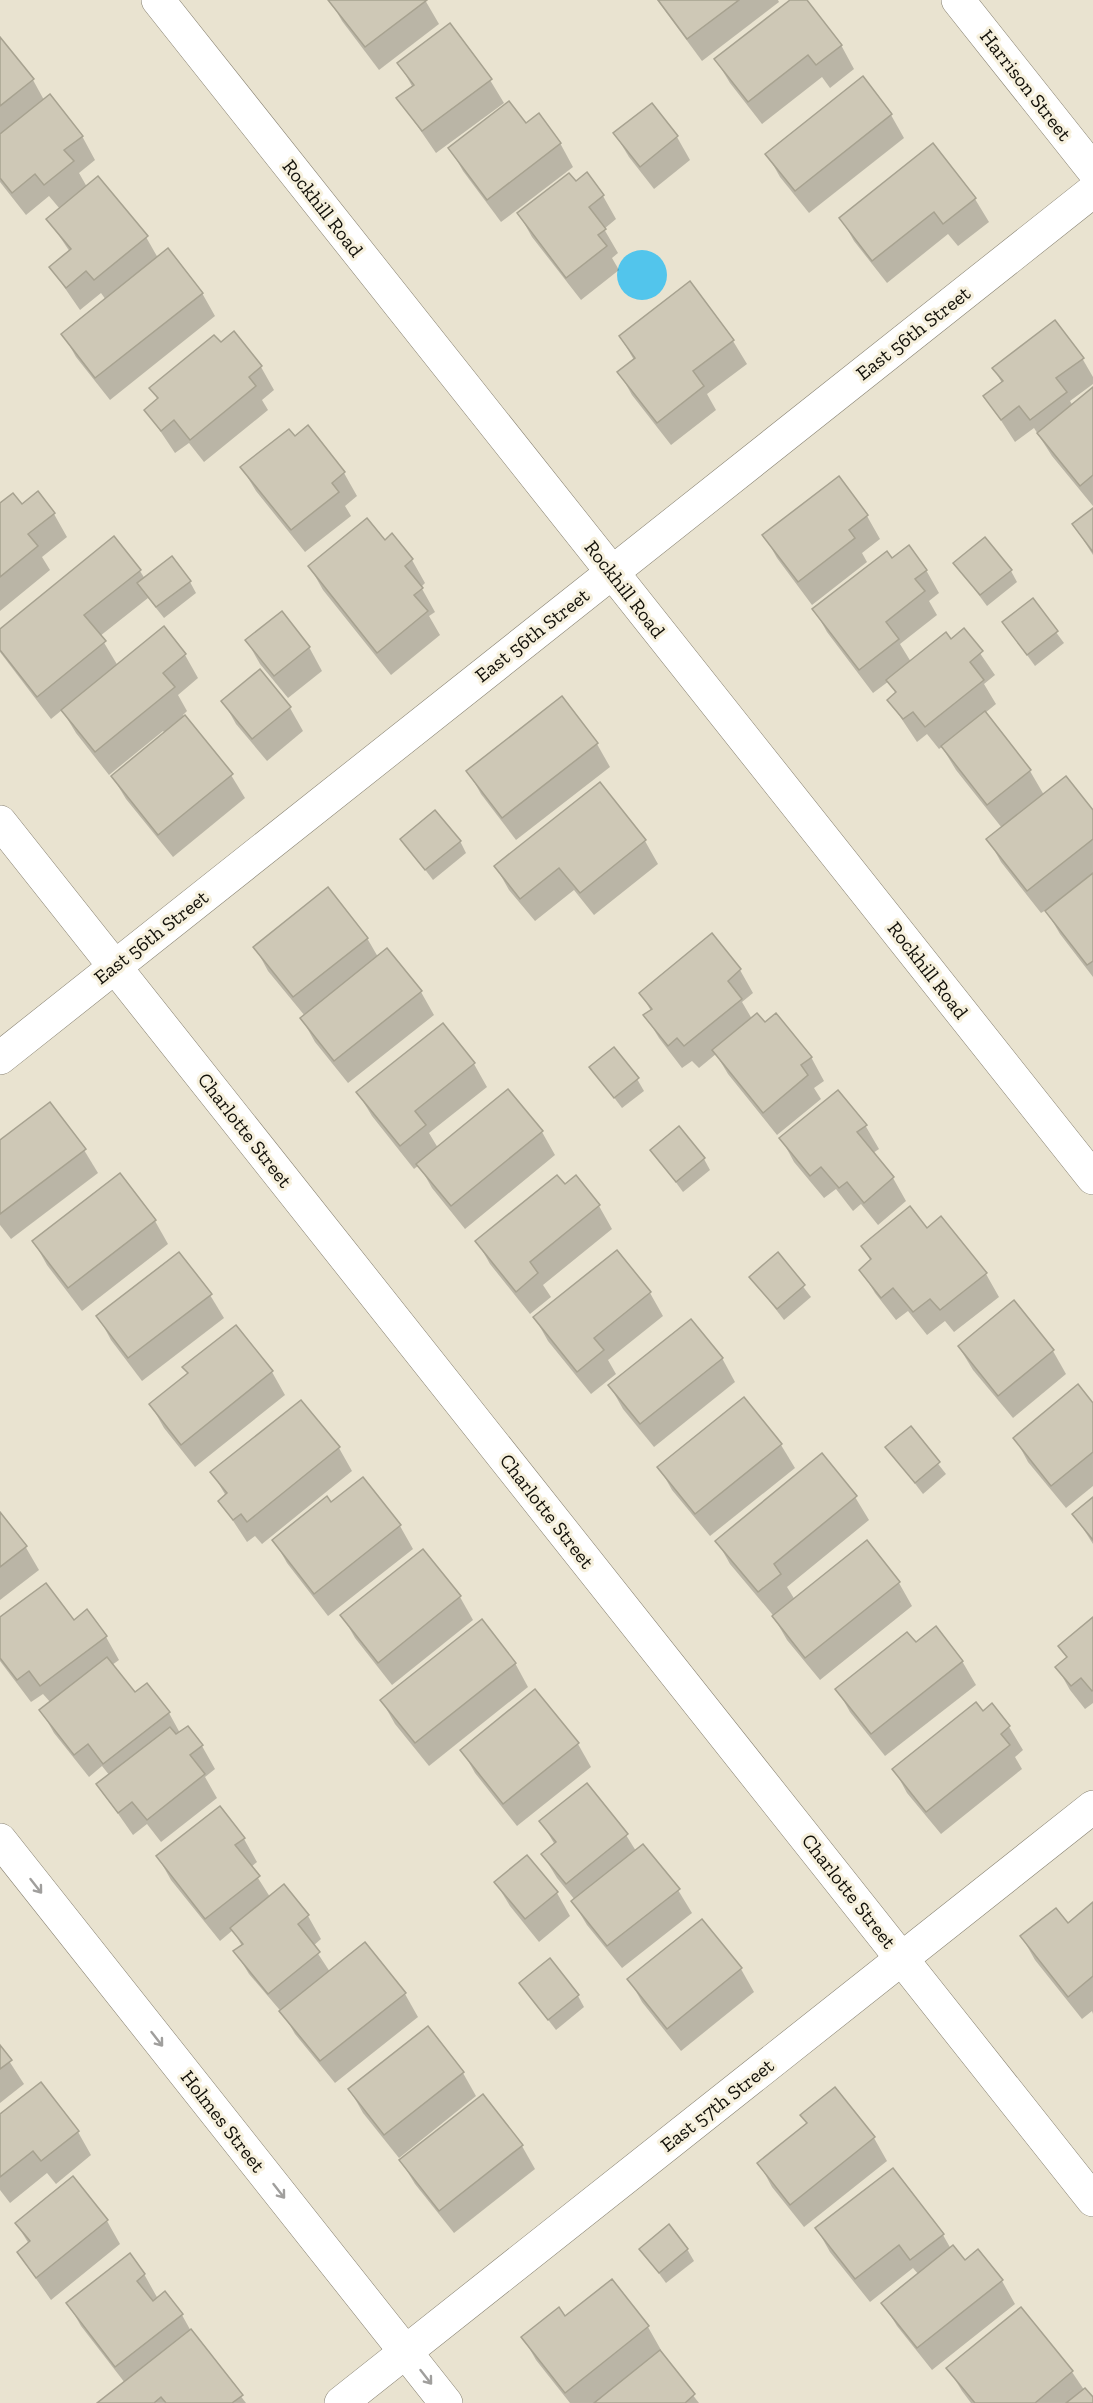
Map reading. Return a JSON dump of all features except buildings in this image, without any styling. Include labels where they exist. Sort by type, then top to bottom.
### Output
[{"type":"street","name":"Rockhill Road","points":[[158,0],[1093,1178]]},
{"type":"street","name":"Harrison Street","points":[[958,0],[1093,170]]},
{"type":"street","name":"East 56th Street","points":[[0,1058],[1093,191]]},
{"type":"street","name":"Charlotte Street","points":[[0,822],[1093,2200]]},
{"type":"street","name":"East 57th Street","points":[[341,2403],[1093,1807]]},
{"type":"street","name":"Holmes Street","points":[[0,1840],[446,2403]]},
{"type":"water","points":[[642,250],[651,252],[662,261],[667,275],[665,284],[656,295],[642,300],[633,298],[622,289],[617,275],[619,266],[628,255]]}]
